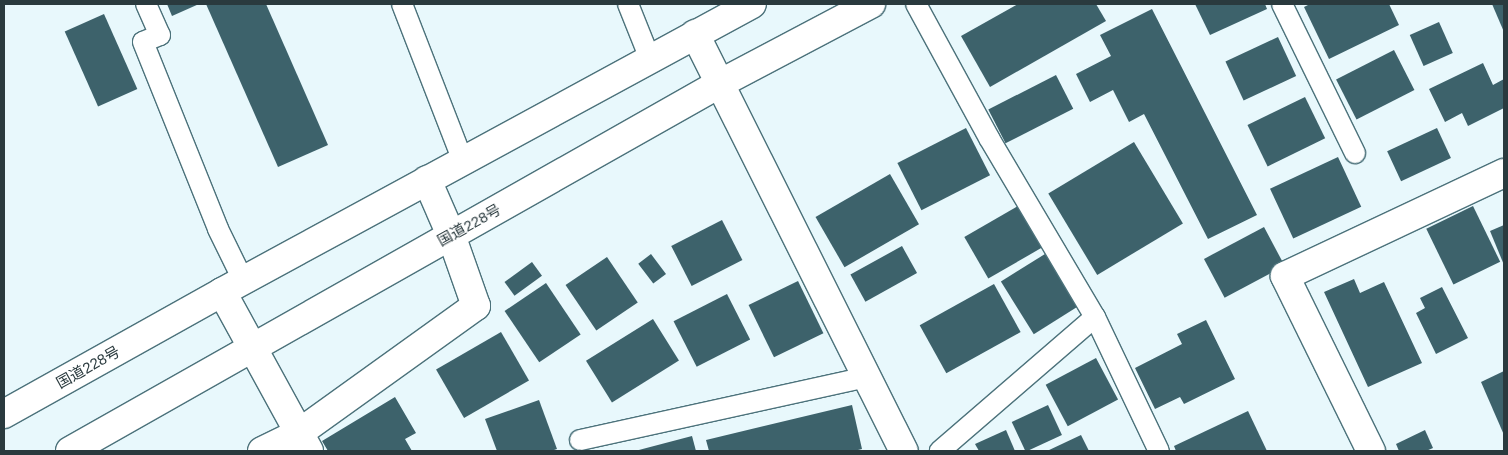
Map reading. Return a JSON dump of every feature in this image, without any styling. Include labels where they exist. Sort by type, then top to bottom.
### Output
[{"type":"main road","name":"国道228号","points":[[4,414],[233,286],[752,4]]},
{"type":"main road","name":"国道228号","points":[[70,451],[719,84],[871,4]]},
{"type":"main road","points":[[695,34],[904,451]]},
{"type":"main road","points":[[1372,451],[1285,276],[1504,173]]},
{"type":"main road","points":[[262,451],[304,442],[476,306],[451,235],[427,180]]},
{"type":"main road","points":[[233,286],[255,347],[304,442]]},
{"type":"lane","points":[[146,4],[160,35],[143,42],[218,229],[233,286]]},
{"type":"lane","points":[[402,4],[463,161]]},
{"type":"lane","points":[[628,4],[650,59]]},
{"type":"lane","points":[[916,4],[989,138],[1095,316],[1159,451]]},
{"type":"lane","points":[[1282,4],[1355,153]]},
{"type":"lane","points":[[940,451],[1095,316]]},
{"type":"lane","points":[[580,440],[866,377]]},
{"type":"building","points":[[167,4],[199,4],[172,16]]},
{"type":"building","points":[[206,4],[266,4],[328,145],[278,167]]},
{"type":"building","points":[[1018,4],[1096,4],[1106,21],[990,87],[961,36]]},
{"type":"building","points":[[1195,4],[1265,4],[1267,9],[1210,35]]},
{"type":"building","points":[[1310,4],[1389,4],[1399,25],[1329,59],[1304,7]]},
{"type":"building","points":[[1492,4],[1504,4],[1504,32]]},
{"type":"building","points":[[1152,9],[1257,215],[1208,239],[1144,114],[1129,122],[1113,90],[1090,102],[1076,74],[1111,56],[1100,35]]},
{"type":"building","points":[[104,14],[137,89],[98,106],[65,31]]},
{"type":"building","points":[[1439,22],[1453,53],[1424,66],[1410,35]]},
{"type":"building","points":[[1278,37],[1296,76],[1244,100],[1225,62]]},
{"type":"building","points":[[1394,50],[1414,90],[1357,120],[1336,80]]},
{"type":"building","points":[[1483,63],[1493,85],[1504,79],[1504,108],[1468,126],[1462,113],[1445,122],[1429,89]]},
{"type":"building","points":[[1056,75],[1073,109],[1006,143],[988,110]]},
{"type":"building","points":[[1305,97],[1325,138],[1268,166],[1247,125]]},
{"type":"building","points":[[966,128],[990,175],[921,210],[897,163]]},
{"type":"building","points":[[1437,128],[1451,158],[1401,181],[1387,151]]},
{"type":"building","points":[[1134,142],[1183,223],[1097,275],[1048,194]]},
{"type":"building","points":[[1338,157],[1361,207],[1293,239],[1270,189]]},
{"type":"building","points":[[890,174],[919,224],[845,267],[816,217]]},
{"type":"building","points":[[1018,206],[1042,248],[988,279],[964,237]]},
{"type":"building","points":[[1473,206],[1500,262],[1453,285],[1426,229]]},
{"type":"building","points":[[722,220],[742,260],[692,286],[671,246]]},
{"type":"building","points":[[1504,225],[1504,265],[1490,231]]},
{"type":"building","points":[[1264,227],[1285,266],[1225,298],[1204,259]]},
{"type":"building","points":[[902,246],[917,273],[865,302],[850,275]]},
{"type":"building","points":[[651,254],[666,274],[653,284],[638,264]]},
{"type":"building","points":[[1045,254],[1078,307],[1034,334],[1001,282]]},
{"type":"building","points":[[607,257],[638,303],[596,331],[566,285]]},
{"type":"building","points":[[532,262],[542,276],[514,296],[504,282]]},
{"type":"building","points":[[1354,279],[1360,293],[1384,282],[1422,363],[1368,387],[1324,292]]},
{"type":"building","points":[[798,281],[823,333],[774,357],[749,305]]},
{"type":"building","points":[[546,283],[581,334],[539,362],[505,311]]},
{"type":"building","points":[[994,284],[1021,332],[946,373],[920,325]]},
{"type":"building","points":[[1442,287],[1468,338],[1436,354],[1416,313],[1425,308],[1420,298]]},
{"type":"building","points":[[727,294],[750,339],[697,367],[674,321]]},
{"type":"building","points":[[653,319],[679,361],[612,402],[586,361]]},
{"type":"building","points":[[1206,320],[1235,379],[1184,404],[1180,397],[1155,409],[1135,368],[1182,344],[1177,334]]},
{"type":"building","points":[[501,332],[529,380],[464,418],[436,370]]},
{"type":"building","points":[[1096,358],[1118,399],[1068,426],[1046,385]]},
{"type":"building","points":[[1504,371],[1504,435],[1481,382]]},
{"type":"building","points":[[395,397],[416,433],[405,439],[412,451],[328,451],[322,441]]},
{"type":"building","points":[[539,400],[557,449],[551,451],[497,451],[485,419]]},
{"type":"building","points":[[852,405],[862,449],[854,451],[709,451],[706,440]]},
{"type":"building","points":[[1048,405],[1062,435],[1025,451],[1012,422]]},
{"type":"building","points":[[1248,411],[1267,451],[1176,451],[1174,446]]},
{"type":"building","points":[[1006,430],[1015,451],[979,451],[975,444]]},
{"type":"building","points":[[1425,430],[1433,448],[1426,451],[1399,451],[1396,444]]},
{"type":"building","points":[[1081,435],[1089,451],[1047,451]]},
{"type":"building","points":[[692,436],[696,451],[635,451]]}]
